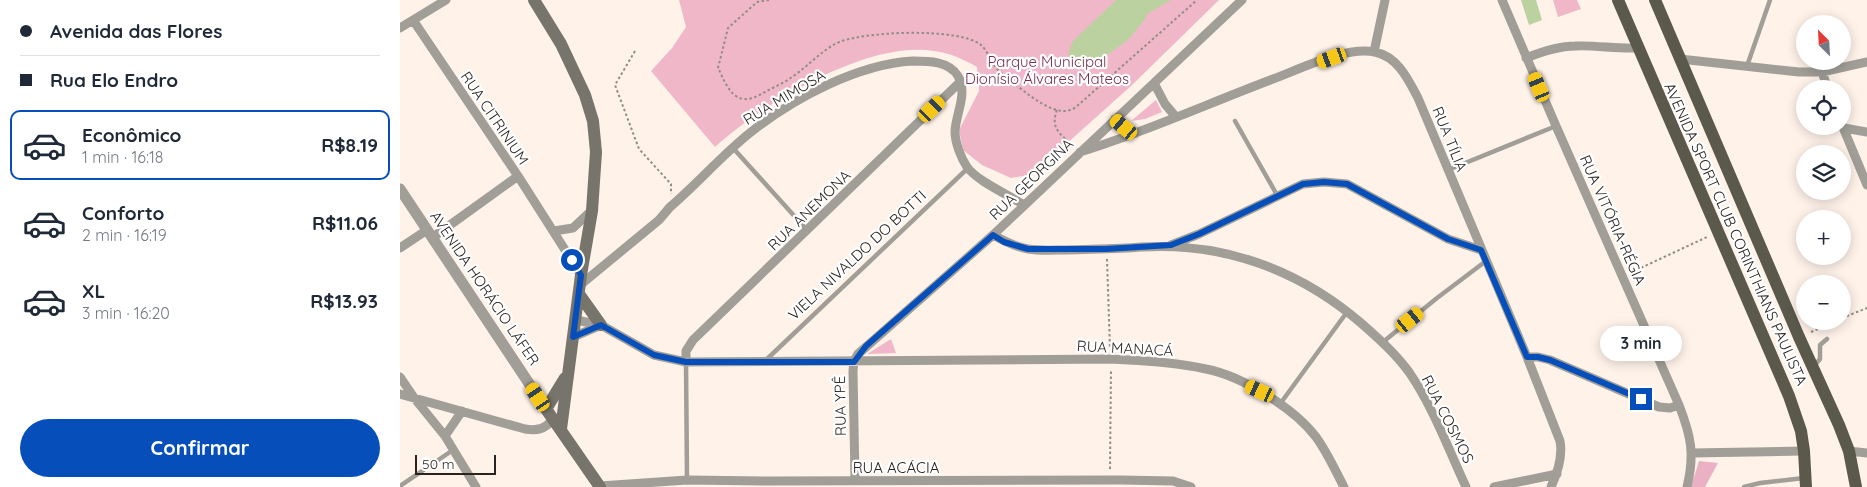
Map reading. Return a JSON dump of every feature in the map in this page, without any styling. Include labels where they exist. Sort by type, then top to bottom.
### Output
[{"type":"main road","points":[[534,0],[561,44],[585,95],[593,122],[596,152],[592,211],[567,376],[557,424]]},
{"type":"main road","name":"AVENIDA SPORT CLUB CORINTHIANS PAULISTA","points":[[1618,0],[1637,48],[1789,396],[1801,431],[1806,482]]},
{"type":"main road","points":[[1655,0],[1799,337],[1839,425],[1848,451],[1856,487]]},
{"type":"main road","points":[[580,285],[601,325]]},
{"type":"main road","points":[[546,409],[567,376]]},
{"type":"main road","name":"AVENIDA HORÁCIO LÁFER","points":[[546,409],[600,487]]},
{"type":"street","points":[[400,28],[446,0]]},
{"type":"street","name":"RUA GEORGINA","points":[[854,362],[866,346],[993,235],[1242,0]]},
{"type":"street","points":[[1080,152],[1136,133],[1332,58],[1358,52],[1374,52],[1385,0]]},
{"type":"street","name":"RUA VITÓRIA-RÉGIA","points":[[1502,0],[1679,405],[1689,431],[1692,452]]},
{"type":"street","name":"RUA CITRINIUM","points":[[413,20],[554,231],[580,285]]},
{"type":"street","points":[[1526,58],[1540,52],[1574,46],[1637,48]]},
{"type":"street","name":"RUA TÍLIA","points":[[1374,52],[1383,55],[1406,73],[1527,357],[1562,449],[1557,474],[1551,487]]},
{"type":"street","points":[[1680,58],[1747,67],[1822,72],[1867,62]]},
{"type":"street","name":"RUA MIMOSA","points":[[580,285],[659,220],[670,207],[752,131],[810,94],[840,79],[901,62],[930,61],[951,68],[958,76],[960,82]]},
{"type":"street","points":[[1822,72],[1825,80]]},
{"type":"street","points":[[960,82],[961,106],[955,136],[968,168],[989,184],[1024,205]]},
{"type":"street","name":"RUA ANEMONA","points":[[686,362],[686,351],[694,340],[960,82]]},
{"type":"street","points":[[1154,83],[1165,104],[1176,117]]},
{"type":"street","points":[[1115,119],[1124,127],[1136,133]]},
{"type":"street","points":[[1851,128],[1867,132]]},
{"type":"street","points":[[1847,135],[1867,185]]},
{"type":"street","points":[[400,248],[430,234],[518,176]]},
{"type":"street","points":[[1171,245],[1199,234],[1277,195],[1308,183],[1338,182],[1347,184],[1448,239],[1481,250]]},
{"type":"street","name":"AVENIDA HORÁCIO LÁFER","points":[[400,189],[546,409]]},
{"type":"street","points":[[554,231],[573,228],[592,211]]},
{"type":"street","name":"RUA COSMOS","points":[[993,235],[1004,242],[1028,249],[1106,249],[1171,245],[1237,255],[1300,281],[1326,296],[1347,312],[1383,342],[1408,371],[1432,412],[1466,487]]},
{"type":"street","points":[[576,320],[601,325],[654,355],[686,362],[854,362]]},
{"type":"street","points":[[573,337],[601,325]]},
{"type":"street","points":[[1527,357],[1550,360],[1659,407],[1670,408],[1679,405]]},
{"type":"street","name":"RUA MANACÁ","points":[[854,362],[1111,359],[1208,369],[1260,391],[1295,415],[1316,438],[1344,487]]},
{"type":"street","name":"RUA YPÊ","points":[[854,362],[856,480]]},
{"type":"street","points":[[400,377],[444,436],[476,487]]},
{"type":"street","points":[[400,394],[518,428],[535,431],[557,424]]},
{"type":"street","points":[[444,436],[462,411]]},
{"type":"street","points":[[1688,487],[1692,452],[1804,451]]},
{"type":"street","points":[[1848,451],[1867,453]]},
{"type":"street","points":[[1494,487],[1514,486],[1557,474]]},
{"type":"street","name":"RUA ACÁCIA","points":[[600,487],[687,480],[766,484],[856,480],[983,484],[1144,480],[1173,481],[1191,487]]},
{"type":"lane","points":[[1747,67],[1770,0]]},
{"type":"lane","points":[[1236,121],[1277,195]]},
{"type":"lane","points":[[1447,170],[1556,126]]},
{"type":"lane","points":[[732,148],[807,230]]},
{"type":"lane","name":"VIELA NIVALDO DO BOTTI","points":[[765,361],[968,168]]},
{"type":"lane","points":[[1383,342],[1437,298],[1486,262]]},
{"type":"lane","points":[[1280,404],[1347,312]]},
{"type":"lane","points":[[1813,368],[1820,359],[1820,345],[1827,339]]},
{"type":"lane","points":[[686,362],[687,480]]},
{"type":"lane","points":[[400,486],[453,450]]},
{"type":"lane","points":[[1744,487],[1769,481],[1806,482]]},
{"type":"path","points":[[769,0],[757,2],[728,28],[718,68],[730,90],[736,96],[745,99],[754,98],[792,78],[836,43],[850,38],[912,33],[940,34],[964,38],[981,45],[992,64],[998,70],[1044,104],[1057,110],[1066,111],[1076,107],[1197,0]]},
{"type":"path","points":[[635,51],[615,85],[639,149],[671,184],[670,207]]},
{"type":"path","points":[[1057,110],[1054,119],[1055,128],[1080,152]]},
{"type":"path","points":[[1623,276],[1718,232]]},
{"type":"path","points":[[1851,314],[1867,308]]},
{"type":"path","points":[[1799,337],[1815,330]]},
{"type":"green space","name":"Parque Municipal Dionísio Álvares Mateos","points":[[679,0],[1219,0],[1131,86],[1046,162],[1029,175],[1011,178],[982,165],[963,150],[959,130],[979,91],[977,67],[946,53],[934,51],[907,50],[878,55],[818,78],[760,112],[715,147],[651,71],[672,48],[686,27]]},
{"type":"green space","points":[[1553,0],[1577,0],[1581,9],[1558,17]]},
{"type":"green space","points":[[1156,100],[1162,112],[1145,119],[1131,121]]},
{"type":"green space","points":[[891,339],[896,353],[867,354]]},
{"type":"shaded area","points":[[1116,0],[1171,0],[1147,14],[1129,39],[1113,51],[1099,59],[1083,62],[1078,65],[1071,61],[1068,54],[1073,41]]},
{"type":"shaded area","points":[[1521,0],[1536,0],[1542,20],[1529,25]]},
{"type":"shaded area","points":[[1699,461],[1718,463],[1705,487],[1691,487]]},
{"type":"route","points":[[572,260],[581,275],[573,337],[601,325],[654,355],[665,359],[686,362],[854,362],[858,354],[866,346],[993,235],[1004,242],[1028,249],[1106,249],[1171,245],[1199,234],[1303,184],[1338,182],[1347,184],[1448,239],[1481,250],[1527,357],[1550,360],[1641,399]]}]
